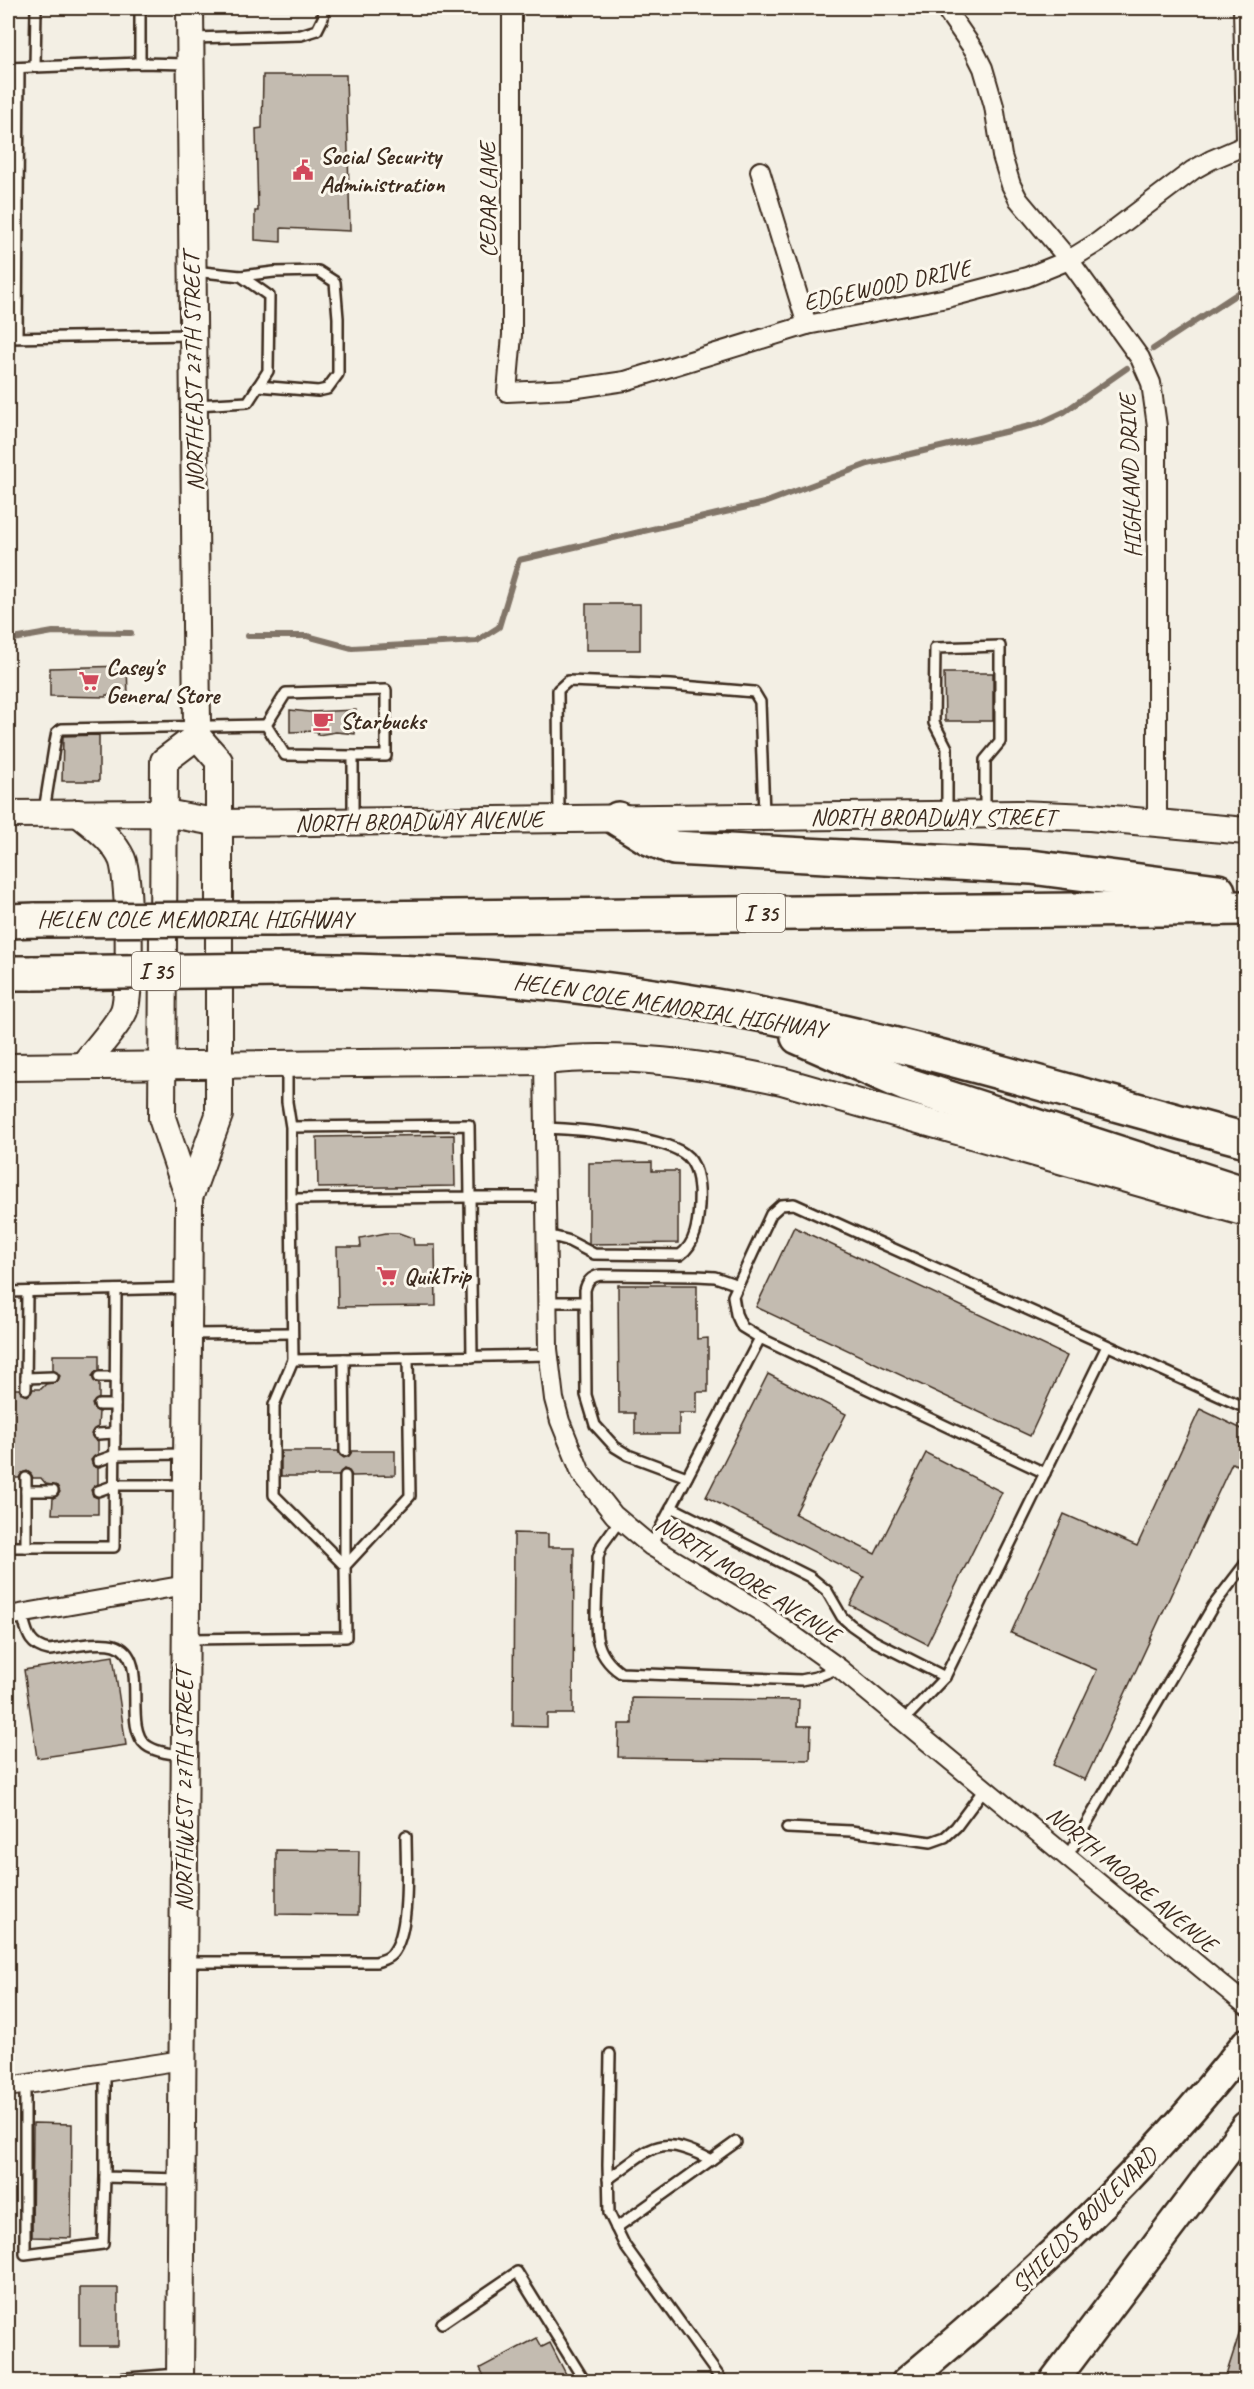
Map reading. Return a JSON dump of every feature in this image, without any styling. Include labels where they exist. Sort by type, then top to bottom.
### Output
[{"type":"highway","points":[[618,819],[649,838],[674,848],[1031,867],[1246,895]]},
{"type":"highway","name":"HELEN COLE MEMORIAL HIGHWAY","points":[[22,920],[1246,908]]},
{"type":"highway","name":"HELEN COLE MEMORIAL HIGHWAY","points":[[21,973],[278,970],[436,974],[512,979],[607,990],[828,1028],[914,1049],[1246,1140]]},
{"type":"highway","points":[[739,1011],[904,1084],[1246,1194]]},
{"type":"main road","name":"NORTHEAST 27TH STREET","points":[[190,8],[197,732]]},
{"type":"main road","points":[[8,814],[165,813],[164,761],[197,732],[219,761],[220,823]]},
{"type":"main road","points":[[78,813],[110,839],[125,871],[128,897],[127,998],[118,1020],[82,1066]]},
{"type":"main road","name":"NORTH BROADWAY AVENUE","points":[[165,813],[220,823],[618,819]]},
{"type":"main road","name":"NORTHWEST 27TH STREET","points":[[165,813],[162,1118],[189,1198]]},
{"type":"main road","name":"NORTH BROADWAY STREET","points":[[618,819],[947,815],[1090,817],[1246,831]]},
{"type":"main road","name":"NORTHWEST 27TH STREET","points":[[180,2378],[189,1198],[219,1115],[220,823]]},
{"type":"main road","points":[[8,1066],[544,1061],[582,1056],[629,1058],[724,1069],[782,1081],[1246,1213]]},
{"type":"main road","name":"SHIELDS BOULEVARD","points":[[906,2382],[994,2307],[1098,2209],[1203,2099],[1246,2043]]},
{"type":"main road","points":[[1053,2382],[1246,2126]]},
{"type":"street","name":"CEDAR LANE","points":[[507,392],[512,335],[512,8]]},
{"type":"street","name":"HIGHLAND DRIVE","points":[[945,8],[975,50],[983,68],[994,106],[1002,156],[1018,199],[1069,260],[1140,358],[1147,373],[1155,404],[1157,823]]},
{"type":"street","points":[[1243,8],[1246,139]]},
{"type":"street","name":"EDGEWOOD DRIVE","points":[[507,392],[571,388],[625,381],[807,325],[947,298],[1005,284],[1069,260],[1098,242],[1193,171],[1211,160],[1246,145]]},
{"type":"street","points":[[760,171],[807,325]]},
{"type":"street","name":"NORTH MOORE AVENUE","points":[[544,1061],[548,1355],[554,1399],[570,1450],[581,1473],[620,1520],[651,1546],[758,1610],[839,1668],[1246,2005]]},
{"type":"street","points":[[15,1615],[186,1586]]},
{"type":"street","points":[[16,2086],[182,2060]]},
{"type":"lane","points":[[35,67],[36,8]]},
{"type":"lane","points":[[140,8],[140,63]]},
{"type":"lane","points":[[190,38],[301,34],[317,30],[323,18],[324,8]]},
{"type":"lane","points":[[8,68],[140,63],[190,64]]},
{"type":"lane","points":[[19,68],[12,338],[193,335]]},
{"type":"lane","points":[[192,271],[241,276],[318,270],[335,282],[338,318],[338,374],[333,382],[327,389],[318,391],[258,386]]},
{"type":"lane","points":[[194,405],[248,402],[268,371],[270,296],[241,276]]},
{"type":"lane","points":[[947,815],[947,748],[934,723],[935,648],[1000,646],[1000,742],[985,760],[985,815]]},
{"type":"lane","points":[[559,819],[558,690],[568,681],[671,685],[754,692],[760,702],[764,817]]},
{"type":"lane","points":[[386,690],[386,756],[285,755],[266,725],[286,693],[386,690]]},
{"type":"lane","points":[[43,814],[57,732],[62,729],[197,732],[266,725]]},
{"type":"lane","points":[[353,756],[353,822]]},
{"type":"lane","points":[[287,1064],[287,1102],[291,1127],[293,1360],[274,1405],[274,1495],[345,1566]]},
{"type":"lane","points":[[291,1127],[340,1131],[397,1131],[469,1125],[472,1357]]},
{"type":"lane","points":[[546,1128],[592,1130],[669,1145],[688,1156],[695,1167],[699,1197],[698,1227],[688,1250],[680,1255],[594,1254],[567,1240],[547,1235]]},
{"type":"lane","points":[[369,1187],[369,1199]]},
{"type":"lane","points":[[398,1187],[398,1198]]},
{"type":"lane","points":[[427,1187],[427,1198]]},
{"type":"lane","points":[[341,1188],[341,1199]]},
{"type":"lane","points":[[291,1199],[546,1197]]},
{"type":"lane","points":[[1045,1473],[760,1338],[742,1327],[736,1314],[733,1296],[771,1214],[780,1205],[794,1204],[1246,1408]]},
{"type":"lane","points":[[687,1477],[628,1455],[615,1447],[596,1425],[586,1395],[586,1283],[600,1275],[697,1275],[715,1277],[738,1285]]},
{"type":"lane","points":[[8,1292],[188,1288]]},
{"type":"lane","points":[[8,1547],[114,1547],[116,1290]]},
{"type":"lane","points":[[26,1389],[27,1292]]},
{"type":"lane","points":[[548,1302],[585,1302]]},
{"type":"lane","points":[[188,1334],[292,1333]]},
{"type":"lane","points":[[651,1546],[760,1338]]},
{"type":"lane","points":[[903,1721],[945,1677],[1107,1346]]},
{"type":"lane","points":[[293,1360],[548,1355]]},
{"type":"lane","points":[[345,1566],[410,1496],[408,1358]]},
{"type":"lane","points":[[344,1359],[345,1451]]},
{"type":"lane","points":[[26,1378],[53,1377]]},
{"type":"lane","points":[[99,1377],[115,1377]]},
{"type":"lane","points":[[99,1406],[115,1405]]},
{"type":"lane","points":[[98,1434],[115,1433]]},
{"type":"lane","points":[[98,1461],[115,1455],[187,1454]]},
{"type":"lane","points":[[185,1639],[346,1637],[345,1476]]},
{"type":"lane","points":[[26,1478],[26,1547]]},
{"type":"lane","points":[[98,1491],[115,1485],[186,1485]]},
{"type":"lane","points":[[26,1491],[53,1491]]},
{"type":"lane","points":[[671,1507],[810,1577],[827,1591],[842,1617],[851,1625],[874,1641],[945,1677]]},
{"type":"lane","points":[[620,1520],[602,1545],[598,1557],[597,1639],[604,1657],[621,1673],[801,1680],[839,1668]]},
{"type":"lane","points":[[1067,1857],[1213,1606],[1246,1563]]},
{"type":"lane","points":[[15,1615],[28,1638],[33,1644],[42,1648],[49,1650],[112,1644],[124,1649],[133,1665],[134,1700],[142,1740],[154,1749],[184,1756]]},
{"type":"lane","points":[[787,1828],[851,1831],[931,1842],[945,1837],[956,1827],[985,1788]]},
{"type":"lane","points":[[183,1962],[376,1962],[387,1958],[394,1952],[401,1937],[406,1906],[406,1836]]},
{"type":"lane","points":[[610,2054],[609,2213],[625,2246],[723,2382]]},
{"type":"lane","points":[[16,2086],[25,2254],[103,2244],[105,2072]]},
{"type":"lane","points":[[616,2228],[736,2142]]},
{"type":"lane","points":[[608,2179],[655,2146],[687,2148],[711,2160]]},
{"type":"lane","points":[[105,2177],[181,2179]]},
{"type":"lane","points":[[442,2324],[517,2272],[585,2382]]},
{"type":"lane","points":[[80,2382],[180,2378]]},
{"type":"building","name":"Social Security Administration","points":[[263,75],[346,75],[350,231],[281,228],[281,242],[255,240],[255,211],[258,211],[256,129],[262,128]]},
{"type":"building","points":[[586,604],[640,604],[640,650],[586,650]]},
{"type":"building","name":"Casey's General Store","points":[[127,666],[128,694],[106,695],[106,697],[50,696],[50,668]]},
{"type":"building","points":[[944,673],[993,673],[993,721],[945,721]]},
{"type":"building","name":"Starbucks","points":[[290,710],[309,712],[356,710],[355,734],[336,732],[318,735],[317,731],[290,732]]},
{"type":"building","name":"Casey's General Store","points":[[99,735],[99,781],[62,781],[63,736]]},
{"type":"building","points":[[454,1135],[455,1186],[318,1188],[317,1137]]},
{"type":"building","points":[[652,1162],[652,1171],[678,1171],[678,1243],[589,1244],[589,1163]]},
{"type":"building","points":[[794,1227],[1067,1356],[1030,1436],[756,1307]]},
{"type":"building","name":"QuikTrip","points":[[399,1233],[413,1238],[414,1245],[435,1245],[436,1306],[338,1307],[337,1247],[361,1247],[360,1238]]},
{"type":"building","points":[[618,1285],[697,1285],[697,1339],[708,1338],[708,1392],[697,1392],[697,1413],[679,1413],[679,1434],[635,1434],[635,1413],[619,1413]]},
{"type":"building","points":[[53,1355],[99,1355],[99,1370],[92,1376],[99,1384],[99,1398],[92,1404],[99,1412],[98,1427],[91,1434],[98,1441],[98,1454],[91,1460],[93,1466],[98,1468],[98,1484],[91,1490],[93,1496],[98,1498],[98,1514],[52,1514],[53,1498],[60,1492],[57,1486],[46,1484],[41,1478],[33,1478],[27,1471],[19,1478],[8,1478],[8,1389],[19,1389],[27,1396],[33,1389],[41,1389],[46,1384],[57,1382],[60,1376],[53,1370]]},
{"type":"building","points":[[768,1374],[846,1414],[795,1514],[875,1554],[926,1453],[1002,1492],[927,1644],[850,1605],[864,1577],[706,1497]]},
{"type":"building","points":[[1200,1409],[1246,1431],[1246,1469],[1232,1463],[1085,1780],[1053,1765],[1097,1670],[1011,1633],[1064,1514],[1137,1546]]},
{"type":"building","points":[[281,1451],[338,1451],[344,1458],[352,1451],[395,1451],[395,1475],[352,1476],[344,1469],[338,1476],[281,1476]]},
{"type":"building","points":[[514,1533],[548,1534],[548,1547],[574,1547],[573,1714],[547,1714],[547,1727],[513,1726]]},
{"type":"building","points":[[113,1656],[126,1745],[37,1758],[24,1670]]},
{"type":"building","points":[[632,1698],[799,1700],[798,1726],[811,1726],[810,1760],[618,1757],[619,1724],[632,1724]]},
{"type":"building","points":[[276,1850],[359,1851],[358,1915],[276,1914]]},
{"type":"building","points":[[33,2123],[72,2124],[71,2238],[32,2237]]},
{"type":"building","points":[[80,2288],[118,2288],[118,2346],[80,2346]]},
{"type":"building","points":[[1243,2322],[1246,2323],[1246,2382],[1224,2382]]},
{"type":"building","points":[[537,2338],[542,2347],[550,2343],[570,2382],[487,2382],[480,2368]]},
{"type":"waterway","points":[[1153,349],[1246,288]]},
{"type":"waterway","points":[[248,636],[307,636],[352,648],[477,641],[499,627],[519,560],[764,503],[868,464],[1038,424],[1064,412],[1127,368]]},
{"type":"waterway","points":[[8,640],[53,632],[131,633]]},
{"type":"place","name":"Social Security Administration","points":[[303,170]]},
{"type":"place","name":"Casey's General Store","points":[[89,681]]},
{"type":"place","name":"Starbucks","points":[[323,721]]},
{"type":"place","name":"QuikTrip","points":[[387,1276]]}]
